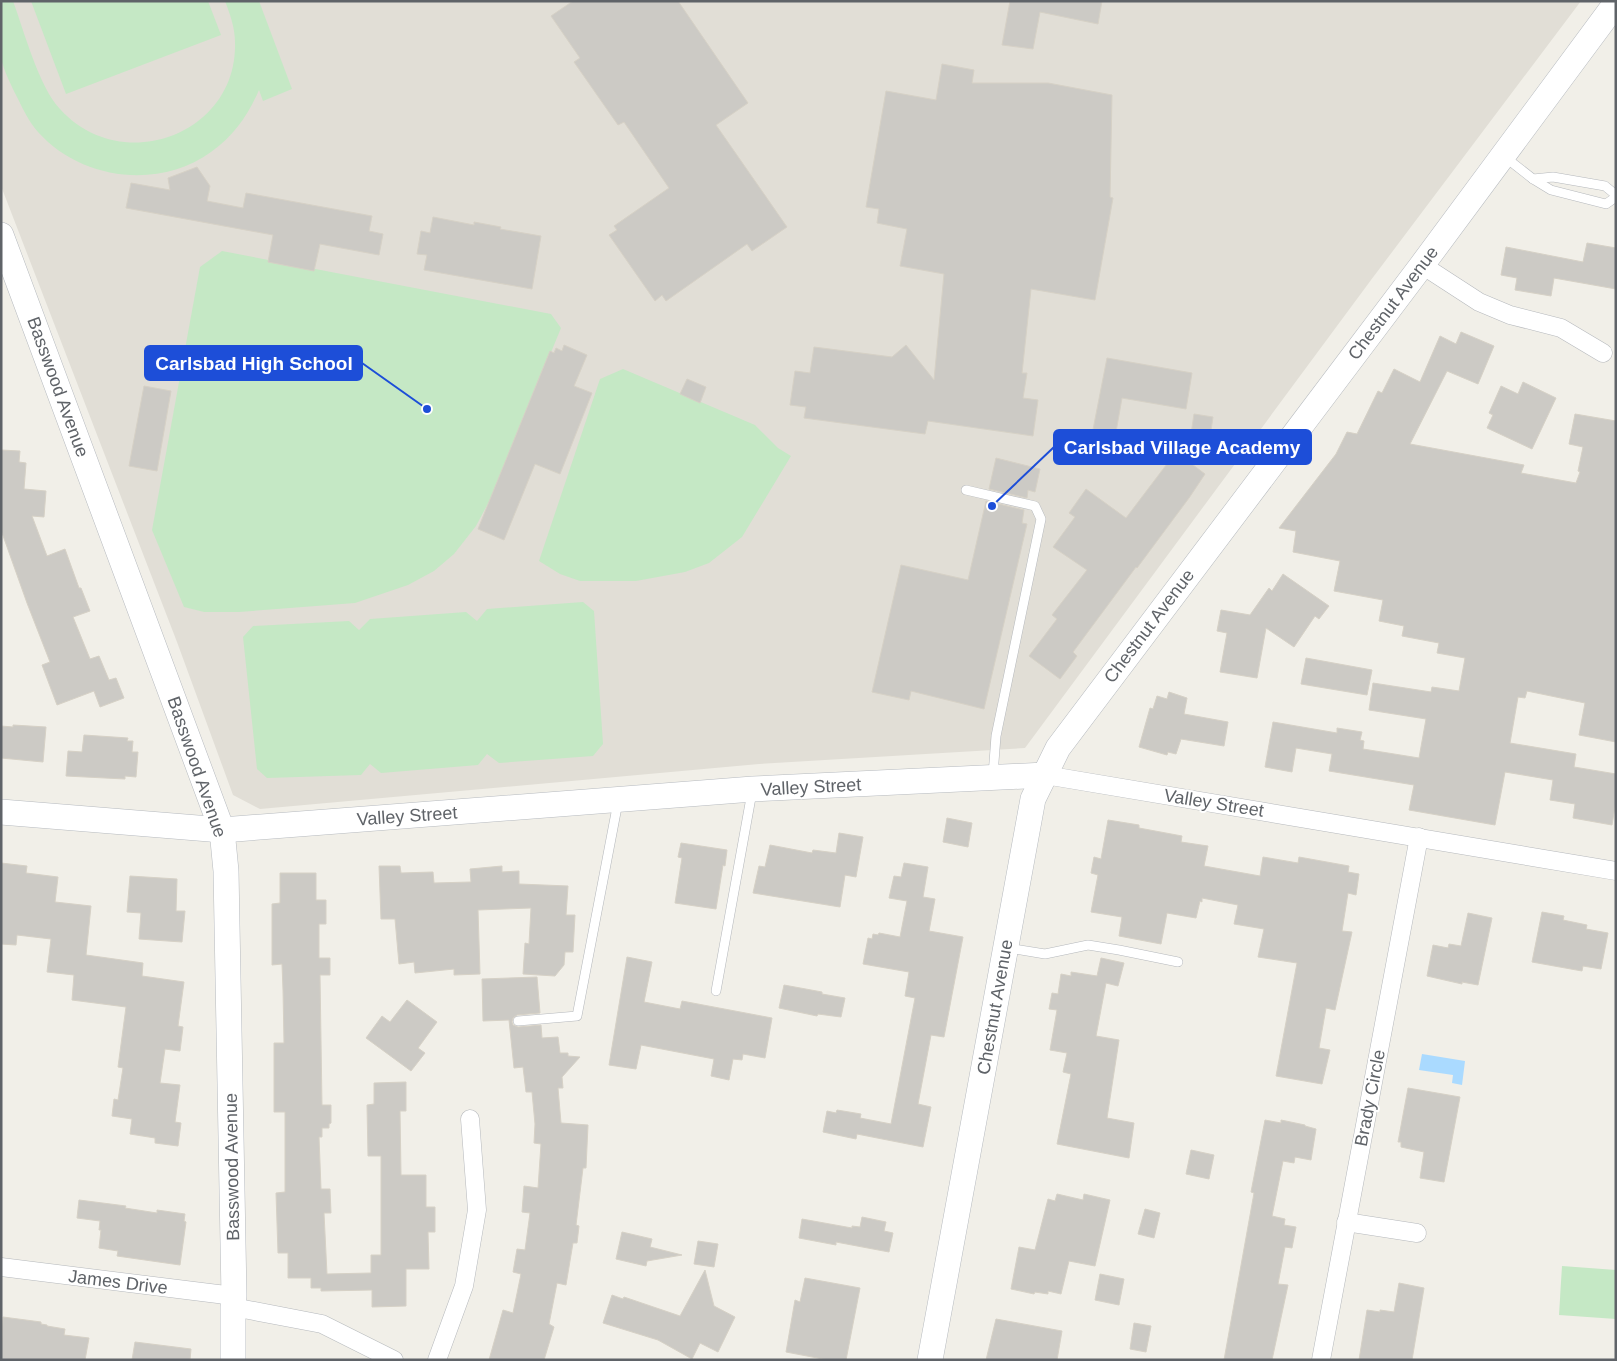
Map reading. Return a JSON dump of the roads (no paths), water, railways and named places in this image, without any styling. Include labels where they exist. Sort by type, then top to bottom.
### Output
[{"type":"street","name":"Chestnut Avenue","points":[[930,1360],[1032,799],[1062,742],[1422,265],[1616,3]]},
{"type":"street","name":"Basswood Avenue","points":[[4,249],[222,830],[226,871],[234,1360]]},
{"type":"street","points":[[1422,265],[1479,302],[1510,315],[1561,328],[1603,353]]},
{"type":"street","name":"Valley Street","points":[[1,812],[222,830],[753,789],[1045,775],[1616,871]]},
{"type":"street","name":"Brady Circle","points":[[1321,1360],[1419,837]]},
{"type":"street","points":[[437,1360],[464,1286],[477,1210],[470,1119]]},
{"type":"street","points":[[1346,1222],[1417,1233]]},
{"type":"street","name":"James Drive","points":[[1,1267],[233,1301],[322,1324],[394,1360]]},
{"type":"lane","points":[[1503,155],[1533,179],[1551,190],[1606,204],[1616,196],[1605,186],[1553,177],[1533,179]]},
{"type":"lane","points":[[966,490],[1035,506],[1041,519],[996,736],[993,778]]},
{"type":"lane","points":[[716,991],[753,789]]},
{"type":"lane","points":[[518,1021],[577,1016],[618,800]]},
{"type":"lane","points":[[1006,947],[1045,954],[1088,945],[1178,962]]},
{"type":"water","points":[[1422,1054],[1465,1061],[1462,1085],[1452,1083],[1453,1075],[1419,1070]]},
{"type":"place","name":"Carlsbad High School","points":[[427,409]]},
{"type":"place","name":"Carlsbad Village Academy","points":[[992,506]]}]
